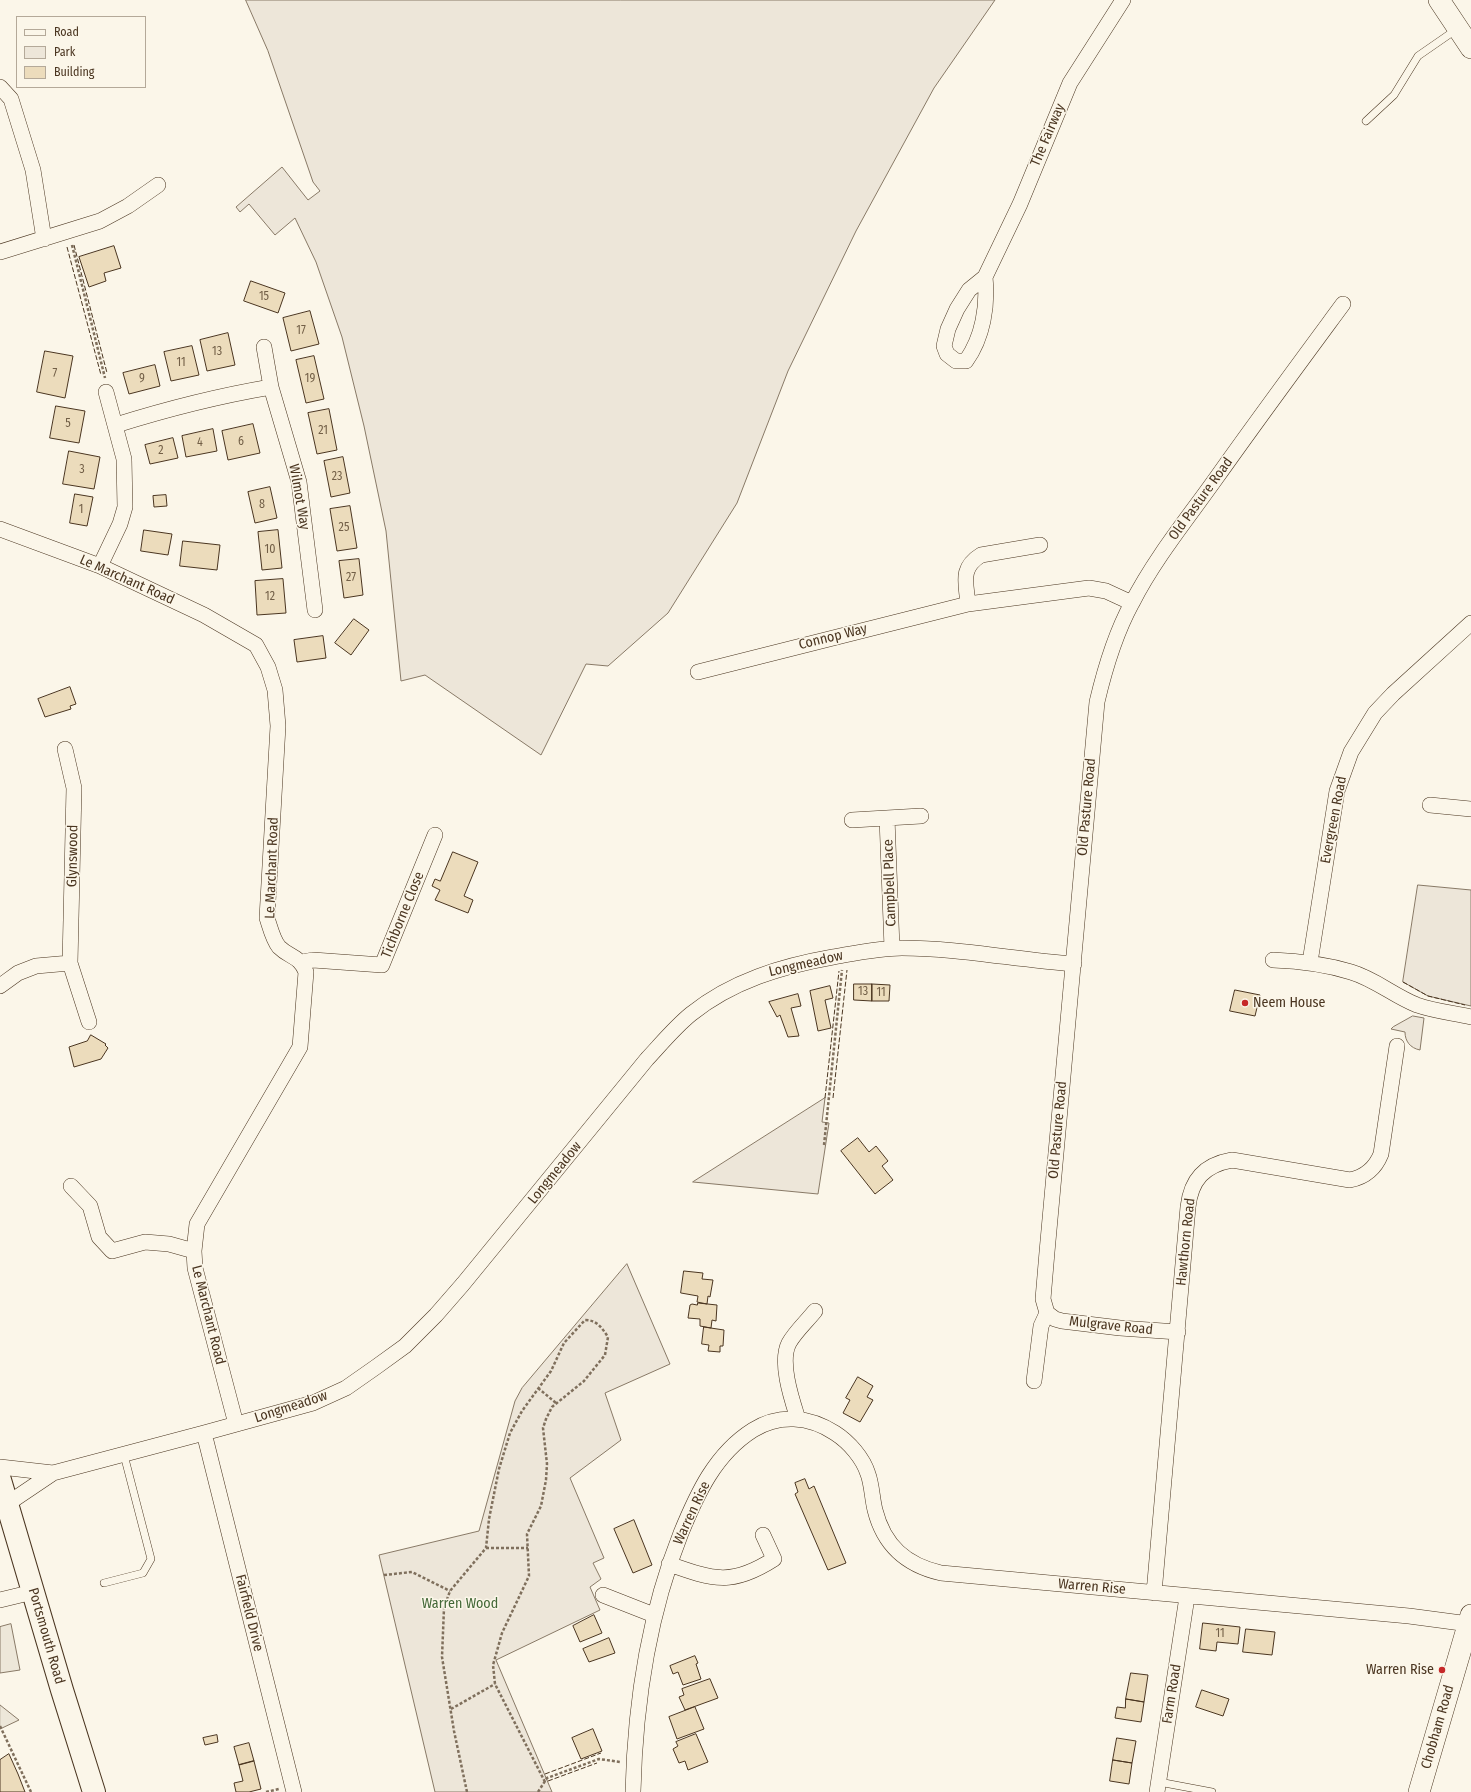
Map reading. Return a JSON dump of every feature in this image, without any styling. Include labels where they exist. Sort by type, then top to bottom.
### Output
[{"type":"main road","points":[[1439,0],[1471,48]]},
{"type":"main road","name":"Portsmouth Road","points":[[0,1480],[94,1792]]},
{"type":"main road","name":"Chobham Road","points":[[1419,1792],[1470,1620]]},
{"type":"street","name":"The Fairway","points":[[984,277],[987,298],[981,329],[972,352],[966,361],[956,361],[947,354],[944,346],[948,329],[957,309],[969,290],[984,277],[1020,204],[1070,83],[1123,0]]},
{"type":"street","points":[[0,87],[11,99],[33,170],[44,239]]},
{"type":"street","points":[[0,252],[100,221],[128,206],[158,185]]},
{"type":"street","name":"Old Pasture Road","points":[[1034,1381],[1042,1326],[1047,1313],[1043,1299],[1044,1286],[1074,964],[1096,702],[1110,651],[1132,603],[1164,551],[1343,304]]},
{"type":"street","name":"Wilmot Way","points":[[264,347],[271,387],[299,482],[315,611]]},
{"type":"street","points":[[116,425],[174,407],[231,394],[271,387]]},
{"type":"street","points":[[100,566],[120,524],[125,507],[124,459],[106,392]]},
{"type":"street","name":"Le Marchant Road","points":[[0,529],[100,566],[204,615],[256,645],[268,667],[275,690],[278,726],[268,918],[279,946],[302,962],[306,972],[300,1047],[197,1224],[194,1251],[195,1268],[236,1424]]},
{"type":"street","points":[[968,604],[965,574],[969,565],[975,559],[981,555],[1040,545]]},
{"type":"street","name":"Connop Way","points":[[698,672],[968,604],[1090,588],[1106,591],[1132,603]]},
{"type":"street","name":"Evergreen Road","points":[[1310,962],[1337,791],[1351,752],[1375,713],[1393,694],[1469,629]]},
{"type":"street","name":"Glynswood","points":[[66,749],[74,788],[70,963],[89,1022]]},
{"type":"street","points":[[1430,805],[1471,808]]},
{"type":"street","points":[[852,820],[921,816]]},
{"type":"street","name":"Campbell Place","points":[[887,818],[892,948]]},
{"type":"street","name":"Tichborne Close","points":[[302,962],[313,960],[382,965],[435,835]]},
{"type":"street","name":"Longmeadow","points":[[54,1473],[320,1400],[346,1388],[376,1367],[405,1346],[436,1315],[647,1059],[674,1029],[692,1013],[732,988],[782,968],[859,952],[892,948],[937,950],[1074,964]]},
{"type":"street","points":[[1273,960],[1310,962],[1365,977],[1393,994],[1418,1005],[1471,1017]]},
{"type":"street","points":[[0,986],[18,973],[36,966],[70,963]]},
{"type":"street","name":"Hawthorn Road","points":[[1154,1593],[1189,1199],[1197,1179],[1214,1166],[1232,1160],[1350,1180],[1363,1176],[1374,1167],[1382,1154],[1397,1046]]},
{"type":"street","points":[[71,1186],[90,1206],[99,1237],[112,1251],[145,1242],[169,1244],[194,1251]]},
{"type":"street","points":[[798,1419],[788,1386],[786,1360],[789,1344],[815,1312]]},
{"type":"street","name":"Mulgrave Road","points":[[1047,1313],[1055,1319],[1062,1321],[1120,1328],[1178,1332]]},
{"type":"street","name":"Warren Rise","points":[[633,1792],[637,1710],[645,1659],[654,1615],[669,1564],[698,1493],[724,1455],[740,1439],[764,1424],[780,1419],[798,1419],[822,1426],[836,1433],[859,1457],[869,1475],[875,1509],[886,1538],[901,1555],[930,1570],[941,1573],[1187,1597],[1470,1620]]},
{"type":"street","name":"Fairfield Drive","points":[[204,1433],[294,1792]]},
{"type":"street","points":[[0,1467],[54,1473]]},
{"type":"street","points":[[7,1504],[54,1473]]},
{"type":"street","points":[[669,1564],[703,1576],[719,1578],[734,1577],[749,1573],[774,1559],[763,1535]]},
{"type":"street","points":[[0,1600],[33,1592]]},
{"type":"street","points":[[603,1594],[654,1615]]},
{"type":"street","name":"Farm Road","points":[[1158,1787],[1187,1597]]},
{"type":"lane","points":[[1366,121],[1394,95],[1418,56],[1458,28]]},
{"type":"lane","points":[[104,1584],[143,1572],[151,1559],[124,1455]]},
{"type":"lane","points":[[1158,1787],[1212,1792]]},
{"type":"path","points":[[70,231],[72,246],[104,376],[106,392]]},
{"type":"path","points":[[824,1145],[843,964]]},
{"type":"path","points":[[467,1792],[442,1657],[444,1608],[450,1591],[486,1548],[489,1519],[499,1469],[510,1433],[538,1388],[551,1371],[564,1343],[585,1320],[592,1320],[600,1326],[608,1337],[605,1355],[584,1381],[552,1407],[543,1428],[547,1464],[546,1480],[541,1506],[527,1534],[529,1576],[502,1633],[492,1665],[495,1684],[544,1782]]},
{"type":"path","points":[[538,1388],[556,1403]]},
{"type":"path","points":[[486,1548],[528,1548]]},
{"type":"path","points":[[384,1575],[412,1572],[450,1591]]},
{"type":"path","points":[[451,1709],[495,1684]]},
{"type":"path","points":[[0,1726],[30,1792]]},
{"type":"path","points":[[538,1792],[547,1778],[599,1759],[624,1762]]},
{"type":"green space","points":[[246,0],[995,0],[934,88],[856,231],[788,371],[737,503],[668,613],[608,666],[586,664],[541,755],[425,675],[401,681],[386,531],[364,426],[342,337],[316,262],[295,218],[275,235],[249,204],[240,212],[236,207],[282,167],[308,200],[320,191],[313,182],[268,51]]},
{"type":"green space","points":[[1418,885],[1471,890],[1471,1006],[1428,996],[1403,982]]},
{"type":"green space","points":[[1413,1016],[1424,1018],[1420,1050],[1413,1048],[1409,1044],[1405,1032],[1391,1029]]},
{"type":"green space","points":[[825,1098],[822,1122],[829,1123],[818,1194],[693,1182]]},
{"type":"green space","name":"Warren Wood","points":[[627,1264],[670,1364],[605,1393],[621,1440],[570,1478],[604,1558],[593,1563],[601,1579],[590,1587],[600,1610],[496,1660],[552,1792],[435,1792],[379,1555],[479,1531],[515,1401],[522,1388]]},
{"type":"shaded area","points":[[11,1624],[20,1670],[0,1673],[0,1627]]},
{"type":"shaded area","points":[[0,1705],[19,1720],[0,1729]]},
{"type":"building","points":[[114,246],[121,268],[104,273],[106,281],[89,287],[79,257]]},
{"type":"building","points":[[251,281],[285,293],[278,313],[244,301]]},
{"type":"building","points":[[310,311],[319,344],[291,351],[283,318]]},
{"type":"building","points":[[228,333],[235,365],[207,371],[200,340]]},
{"type":"building","points":[[192,346],[199,375],[171,381],[164,352]]},
{"type":"building","points":[[45,351],[73,356],[65,398],[37,392]]},
{"type":"building","points":[[314,356],[324,399],[306,403],[296,360]]},
{"type":"building","points":[[155,365],[160,386],[129,394],[123,373]]},
{"type":"building","points":[[56,406],[85,411],[79,443],[50,438]]},
{"type":"building","points":[[329,409],[337,450],[317,454],[308,413]]},
{"type":"building","points":[[253,424],[260,453],[228,460],[222,431]]},
{"type":"building","points":[[213,429],[217,451],[186,457],[182,436]]},
{"type":"building","points":[[173,438],[178,458],[150,464],[145,445]]},
{"type":"building","points":[[69,451],[100,457],[94,489],[63,484]]},
{"type":"building","points":[[343,457],[350,493],[331,497],[324,461]]},
{"type":"building","points":[[270,487],[277,518],[255,523],[248,492]]},
{"type":"building","points":[[75,494],[93,497],[87,526],[70,523]]},
{"type":"building","points":[[166,495],[167,506],[154,507],[153,496]]},
{"type":"building","points":[[350,506],[357,548],[337,551],[330,509]]},
{"type":"building","points":[[144,530],[172,534],[168,555],[141,551]]},
{"type":"building","points":[[278,530],[282,568],[262,570],[258,532]]},
{"type":"building","points":[[183,541],[220,545],[217,570],[180,566]]},
{"type":"building","points":[[359,559],[363,595],[344,598],[339,561]]},
{"type":"building","points":[[283,579],[286,613],[257,615],[255,581]]},
{"type":"building","points":[[354,619],[369,630],[351,655],[335,643]]},
{"type":"building","points":[[323,636],[326,658],[297,662],[294,640]]},
{"type":"building","points":[[70,687],[76,704],[70,706],[71,709],[45,717],[38,699]]},
{"type":"building","points":[[453,852],[478,862],[464,896],[473,900],[468,913],[435,900],[440,890],[432,886],[435,879],[440,881]]},
{"type":"building","points":[[854,984],[872,984],[872,1001],[854,1000]]},
{"type":"building","points":[[872,984],[890,985],[889,1001],[872,1001]]},
{"type":"building","points":[[830,986],[833,998],[825,1000],[831,1028],[818,1031],[810,991]]},
{"type":"building","name":"Neem House","points":[[1235,990],[1260,995],[1255,1016],[1230,1011]]},
{"type":"building","points":[[798,994],[801,1006],[791,1008],[799,1036],[788,1037],[780,1015],[777,1017],[769,1002]]},
{"type":"building","points":[[91,1035],[106,1044],[105,1045],[108,1048],[101,1059],[74,1067],[69,1047],[87,1041]]},
{"type":"building","points":[[858,1138],[869,1152],[876,1146],[888,1161],[882,1166],[893,1180],[875,1194],[841,1151]]},
{"type":"building","points":[[684,1271],[703,1273],[702,1279],[713,1280],[710,1297],[708,1296],[707,1304],[697,1302],[698,1296],[681,1293]]},
{"type":"building","points":[[698,1303],[717,1305],[716,1321],[712,1320],[711,1328],[700,1326],[700,1319],[688,1318],[690,1305],[697,1305]]},
{"type":"building","points":[[704,1327],[724,1330],[723,1346],[720,1346],[720,1352],[708,1351],[709,1345],[702,1344]]},
{"type":"building","points":[[858,1377],[873,1386],[867,1397],[873,1400],[860,1422],[843,1413],[850,1400],[846,1398]]},
{"type":"building","points":[[805,1479],[809,1489],[814,1486],[846,1563],[828,1570],[795,1494],[798,1492],[795,1483]]},
{"type":"building","points":[[634,1520],[652,1565],[633,1573],[614,1529]]},
{"type":"building","points":[[594,1615],[602,1633],[580,1642],[573,1626]]},
{"type":"building","points":[[1203,1623],[1240,1627],[1238,1644],[1217,1642],[1216,1651],[1200,1649]]},
{"type":"building","points":[[1246,1629],[1275,1632],[1272,1655],[1243,1652]]},
{"type":"building","points":[[609,1638],[615,1653],[589,1662],[583,1649]]},
{"type":"building","points":[[695,1656],[701,1679],[683,1685],[678,1672],[673,1674],[670,1666]]},
{"type":"building","points":[[1131,1673],[1148,1675],[1144,1702],[1126,1699]]},
{"type":"building","points":[[710,1679],[718,1698],[685,1710],[679,1697],[684,1695],[682,1689]]},
{"type":"building","points":[[1202,1690],[1229,1699],[1223,1716],[1196,1707]]},
{"type":"building","points":[[1126,1699],[1144,1702],[1141,1722],[1115,1718],[1117,1707],[1125,1708]]},
{"type":"building","points":[[695,1707],[704,1729],[677,1739],[669,1717]]},
{"type":"building","points":[[593,1729],[602,1751],[581,1759],[572,1738]]},
{"type":"building","points":[[696,1734],[708,1762],[688,1770],[685,1761],[679,1763],[673,1749],[678,1746],[676,1742]]},
{"type":"building","points":[[217,1735],[218,1742],[205,1745],[203,1738]]},
{"type":"building","points":[[1117,1738],[1136,1741],[1132,1763],[1113,1760]]},
{"type":"building","points":[[249,1743],[254,1761],[239,1765],[234,1747]]},
{"type":"building","points":[[9,1754],[25,1792],[0,1792],[0,1760]]},
{"type":"building","points":[[1113,1760],[1132,1763],[1129,1784],[1110,1781]]},
{"type":"building","points":[[254,1761],[261,1789],[249,1792],[236,1792],[234,1783],[243,1781],[239,1765]]},
{"type":"fence","points":[[74,245],[107,373]]},
{"type":"fence","points":[[67,247],[101,375]]},
{"type":"fence","points":[[833,1098],[847,970]]},
{"type":"fence","points":[[825,1098],[839,971]]},
{"type":"fence","points":[[1403,982],[1428,996],[1465,1005]]},
{"type":"fence","points":[[545,1774],[601,1753]]},
{"type":"fence","points":[[548,1781],[597,1763]]},
{"type":"place","name":"Neem House","points":[[1245,1003]]},
{"type":"place","name":"Warren Rise","points":[[1442,1670]]}]
